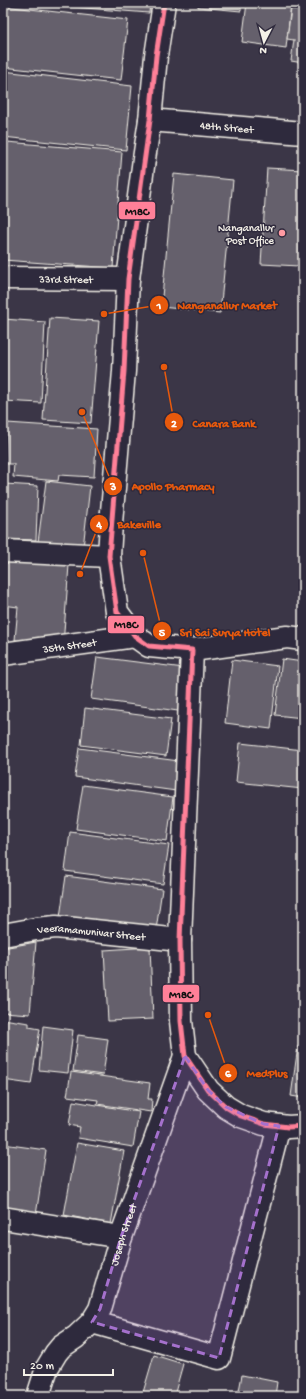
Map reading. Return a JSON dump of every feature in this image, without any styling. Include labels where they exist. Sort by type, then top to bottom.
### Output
[{"type":"street","points":[[164,3],[156,56],[150,120],[128,279],[124,371],[109,556],[117,612],[135,636],[149,646],[192,650],[287,637],[303,639]]},
{"type":"street","name":"48th Street","points":[[150,120],[303,133]]},
{"type":"street","name":"33rd Street","points":[[3,278],[128,279]]},
{"type":"street","points":[[3,551],[109,556]]},
{"type":"street","name":"35th Street","points":[[3,654],[135,636]]},
{"type":"street","points":[[192,650],[180,940],[180,1021],[185,1056],[208,1090],[226,1107],[241,1116],[264,1124],[288,1127],[303,1126]]},
{"type":"street","name":"Veeramamunivar Street","points":[[3,935],[56,927],[180,940]]},
{"type":"street","name":"Joseph Street","points":[[38,1396],[47,1368],[56,1352],[76,1337],[92,1322],[100,1309],[121,1237],[185,1056]]},
{"type":"street","points":[[92,1322],[220,1358],[279,1126]]},
{"type":"street","points":[[3,1218],[121,1237]]},
{"type":"highlighted area","points":[[185,1056],[208,1090],[226,1107],[264,1124],[279,1126],[219,1358],[92,1322],[100,1309],[121,1237]]},
{"type":"building","points":[[20,3],[150,3],[149,13]]},
{"type":"building","points":[[198,3],[241,3],[241,11],[198,7]]},
{"type":"building","points":[[247,3],[291,3],[286,48],[242,42]]},
{"type":"building","points":[[3,6],[128,20],[121,80],[3,67]]},
{"type":"building","points":[[291,9],[303,10],[303,63],[291,61],[294,40],[287,39]]},
{"type":"building","points":[[3,71],[132,86],[126,150],[3,137]]},
{"type":"building","points":[[7,142],[122,152],[113,268],[3,260],[3,189]]},
{"type":"building","name":"Nanganallur Post Office","points":[[267,168],[303,170],[303,201],[299,266],[261,264]]},
{"type":"building","points":[[174,174],[233,180],[220,313],[161,307]]},
{"type":"building","points":[[50,318],[99,321],[91,423],[43,420]]},
{"type":"building","points":[[3,319],[45,322],[41,403],[3,401]]},
{"type":"building","points":[[7,423],[97,429],[94,477],[59,475],[58,481],[13,477],[14,464],[4,464]]},
{"type":"building","points":[[3,468],[5,468],[4,484],[38,486],[36,540],[3,539]]},
{"type":"building","points":[[46,481],[90,486],[83,548],[38,542]]},
{"type":"building","points":[[3,559],[69,565],[63,645],[15,640],[18,607],[3,605]]},
{"type":"building","points":[[97,657],[184,668],[178,711],[91,699]]},
{"type":"building","points":[[282,659],[303,662],[303,718],[275,715]]},
{"type":"building","points":[[232,660],[278,666],[271,729],[225,723]]},
{"type":"building","points":[[85,708],[171,719],[166,756],[81,745]]},
{"type":"building","points":[[240,743],[303,750],[303,789],[236,782]]},
{"type":"building","points":[[79,748],[179,761],[176,791],[75,777]]},
{"type":"building","points":[[83,785],[173,797],[167,841],[76,829]]},
{"type":"building","points":[[70,832],[169,845],[163,884],[65,871]]},
{"type":"building","points":[[66,876],[162,889],[156,930],[60,917]]},
{"type":"building","points":[[36,942],[30,1014],[3,1012],[3,948]]},
{"type":"building","points":[[150,947],[153,1019],[108,1021],[104,950]]},
{"type":"building","points":[[3,1019],[29,1023],[29,1027],[40,1029],[31,1084],[3,1080]]},
{"type":"building","points":[[43,1026],[73,1030],[68,1073],[39,1070]]},
{"type":"building","points":[[78,1035],[108,1039],[103,1075],[73,1071]]},
{"type":"building","points":[[298,1046],[303,1047],[303,1098],[291,1096]]},
{"type":"building","points":[[71,1072],[150,1083],[148,1099],[152,1099],[151,1112],[97,1104],[98,1100],[67,1096]]},
{"type":"building","points":[[73,1101],[139,1112],[133,1147],[78,1138],[80,1127],[69,1125]]},
{"type":"building","points":[[77,1143],[124,1151],[111,1224],[64,1215]]},
{"type":"building","points":[[3,1144],[46,1150],[36,1215],[3,1210]]},
{"type":"building","points":[[154,1355],[183,1364],[174,1396],[142,1396]]},
{"type":"building","points":[[242,1375],[277,1382],[275,1396],[238,1396]]},
{"type":"transit line","name":"M18C","points":[[164,3],[156,56],[150,120],[128,279],[124,371],[109,556],[117,612],[135,636],[149,646],[192,650],[180,940],[181,1021],[185,1056],[208,1090],[226,1107],[241,1116],[264,1124],[288,1127],[303,1126]]},
{"type":"place","name":"Nanganallur Post Office","points":[[282,233]]},
{"type":"place","name":"Nanganallur Market","points":[[104,314]]},
{"type":"place","name":"Canara Bank","points":[[164,367]]},
{"type":"place","name":"Apollo Pharmacy","points":[[82,412]]},
{"type":"place","name":"Sri Sai Surya Hotel","points":[[143,553]]},
{"type":"place","name":"Bakeville","points":[[80,574]]},
{"type":"place","name":"MedPlus","points":[[208,1015]]}]
